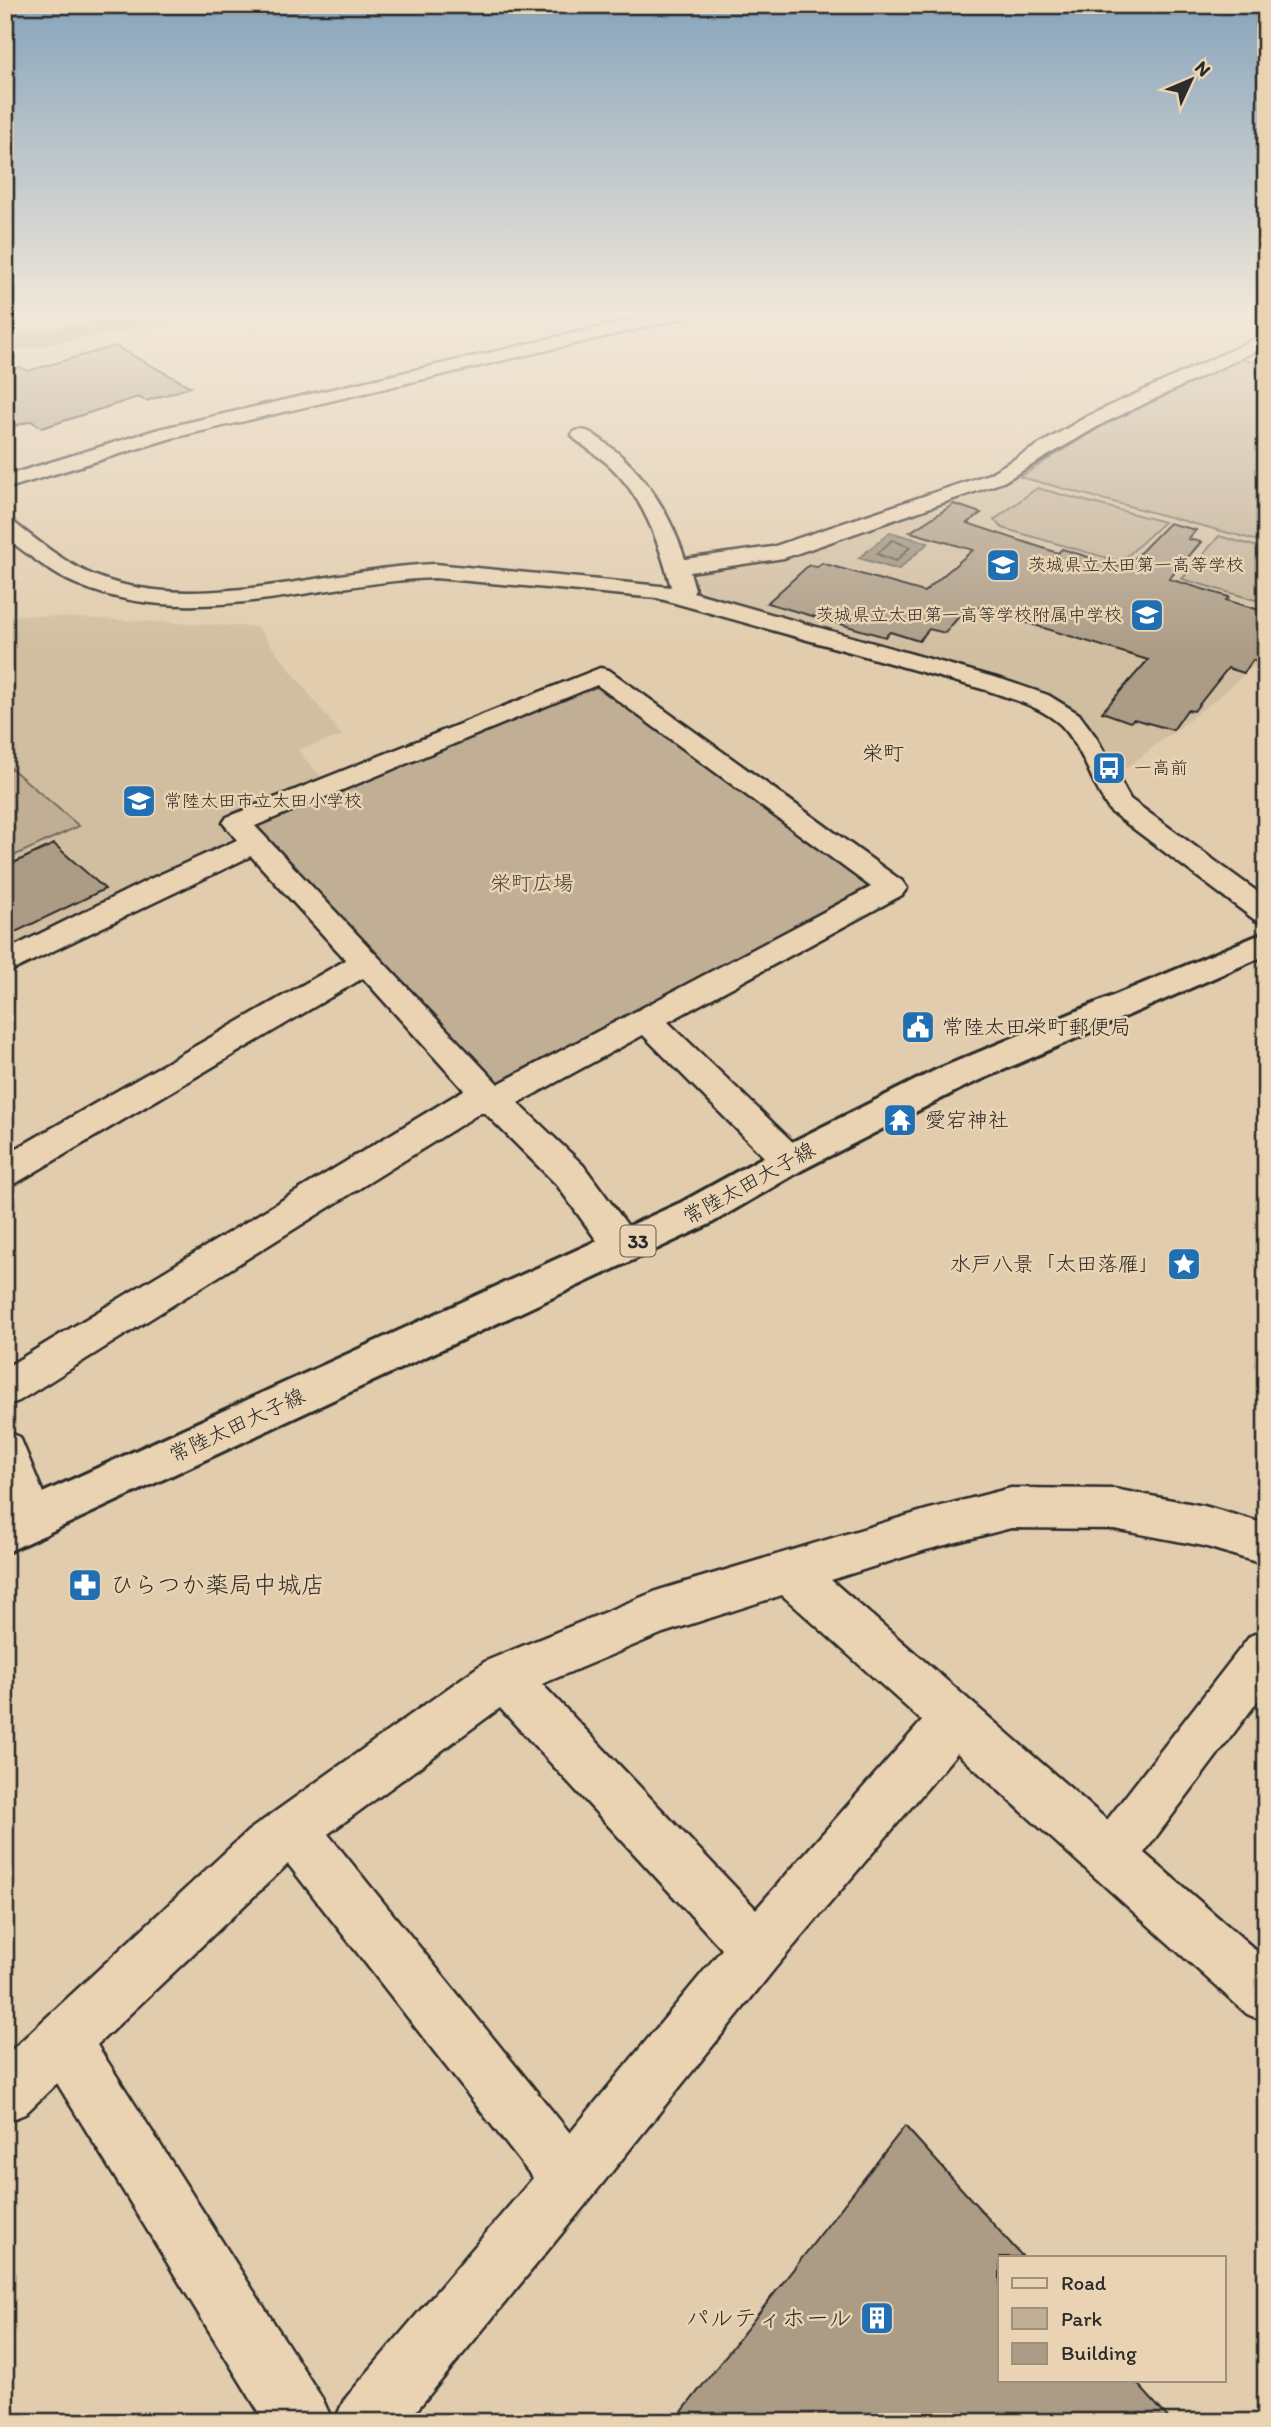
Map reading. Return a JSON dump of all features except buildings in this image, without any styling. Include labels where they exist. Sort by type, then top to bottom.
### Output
[{"type":"main road","name":"常陸太田大子線","points":[[19,1526],[696,1213],[789,1160],[949,1079],[1266,942]]},
{"type":"street","points":[[5,484],[111,449],[193,426]]},
{"type":"street","points":[[677,567],[776,554],[996,478],[1086,426]]},
{"type":"street","points":[[582,435],[620,466],[652,506],[674,550],[685,597]]},
{"type":"street","points":[[5,527],[64,569],[112,589],[144,595],[173,597],[246,593],[405,572],[435,571],[657,591],[995,685],[1042,704],[1077,727],[1107,789],[1120,805],[1266,913]]},
{"type":"street","points":[[5,1389],[474,1100],[494,1101],[892,888],[600,676],[237,823],[494,1101],[570,1175],[622,1248]]},
{"type":"street","points":[[5,964],[160,886],[255,843]]},
{"type":"street","points":[[5,1172],[367,961]]},
{"type":"street","points":[[647,1020],[789,1160]]},
{"type":"street","points":[[5,1450],[19,1526]]},
{"type":"street","points":[[5,2094],[266,1849],[503,1677],[659,1612],[926,1530],[1011,1508],[1114,1509],[1204,1526],[1266,1545]]},
{"type":"street","points":[[789,1572],[1266,1995]]},
{"type":"street","points":[[1110,1857],[1266,1652]]},
{"type":"street","points":[[503,1677],[757,1948]]},
{"type":"street","points":[[366,2422],[570,2179],[757,1948],[956,1718]]},
{"type":"street","points":[[293,1830],[570,2179]]},
{"type":"street","points":[[62,2039],[301,2422]]},
{"type":"shaded area","name":"茨城県立太田第一高等学校","points":[[1095,426],[1266,426],[1266,655],[1223,694],[1122,771],[1107,764],[1088,722],[1074,713],[704,597],[697,582],[691,579],[701,571],[766,561],[981,488],[1080,437]]},
{"type":"shaded area","name":"常陸太田市立太田小学校","points":[[19,615],[257,627],[342,736],[297,750],[325,781],[222,821],[238,838],[5,948],[5,620]]},
{"type":"green space","points":[[1102,426],[1266,426],[1266,543],[1020,477]]},
{"type":"green space","points":[[1037,488],[1164,522],[1121,562],[1002,528],[994,520]]},
{"type":"green space","points":[[1219,536],[1266,549],[1266,599],[1262,602],[1182,579]]},
{"type":"green space","name":"栄町広場","points":[[593,682],[876,882],[500,1086],[245,824]]},
{"type":"green space","points":[[5,763],[79,826],[5,860]]},
{"type":"water","points":[[890,532],[928,543],[898,570],[859,558]]},
{"type":"place","name":"茨城県立太田第一高等学校","points":[[1003,565]]},
{"type":"place","name":"茨城県立太田第一高等学校附属中学校","points":[[1147,615]]},
{"type":"place","name":"一高前","points":[[1109,768]]},
{"type":"place","name":"常陸太田市立太田小学校","points":[[139,801]]},
{"type":"place","name":"常陸太田栄町郵便局","points":[[918,1027]]},
{"type":"place","name":"愛宕神社","points":[[900,1120]]},
{"type":"place","name":"水戸八景「太田落雁」","points":[[1184,1264]]},
{"type":"place","name":"ひらつか薬局中城店","points":[[85,1585]]},
{"type":"place","name":"パルティホール","points":[[877,2318]]},
{"type":"district","name":"栄町","points":[[883,753]]}]
